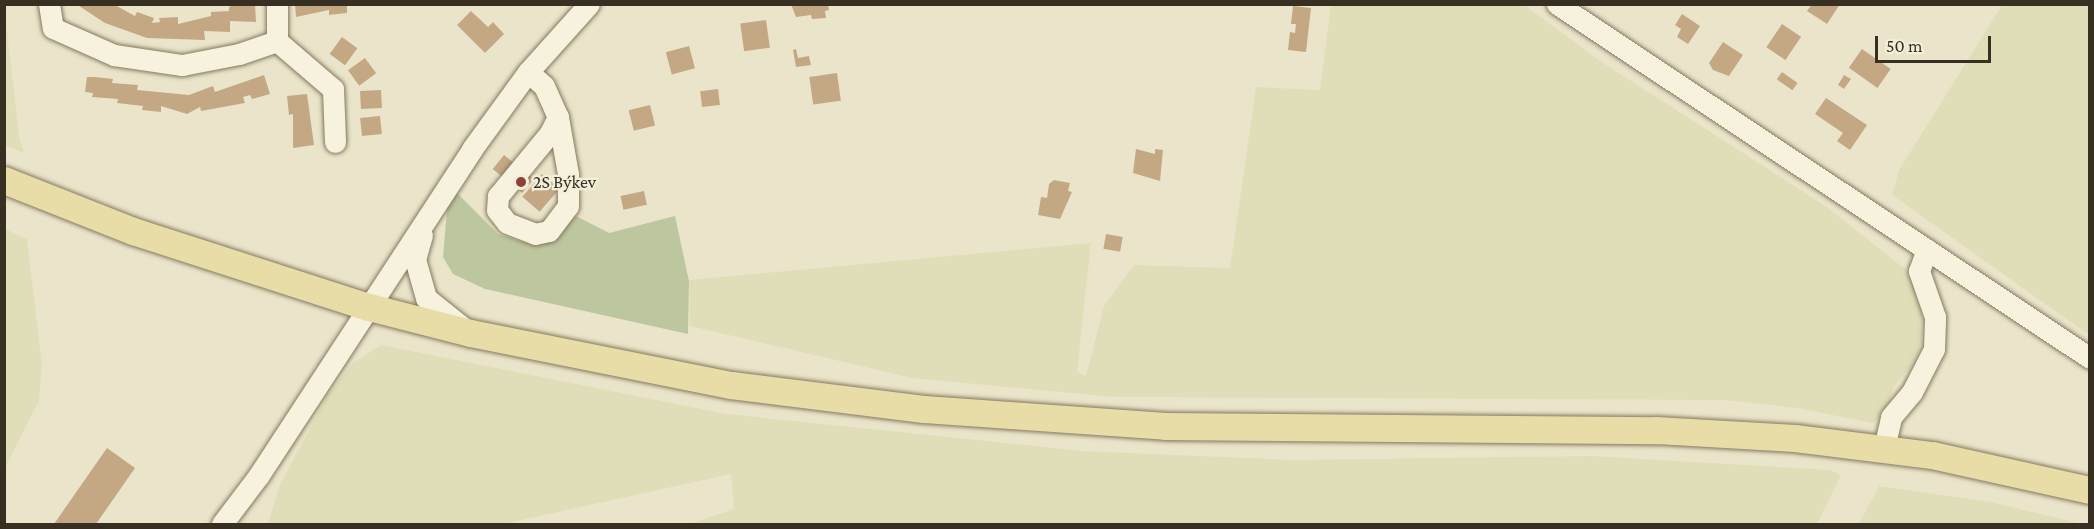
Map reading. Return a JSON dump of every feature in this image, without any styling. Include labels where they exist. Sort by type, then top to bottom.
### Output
[{"type":"main road","points":[[4,180],[133,231],[369,307],[470,333],[731,384],[924,410],[1044,420],[1253,428],[1656,430],[1795,438],[1884,448],[1975,463],[2090,490]]},
{"type":"street","points":[[49,4],[53,28],[114,55],[182,65],[239,54],[277,41]]},
{"type":"street","points":[[277,4],[277,41],[333,89],[335,142]]},
{"type":"street","points":[[222,525],[259,476],[427,217],[528,72],[589,4]]},
{"type":"street","points":[[1557,4],[2090,358]]},
{"type":"street","points":[[528,72],[544,86],[558,117],[568,174],[568,206],[549,231],[535,234],[507,223],[497,210],[498,196],[550,133],[558,117]]},
{"type":"street","points":[[427,217],[415,260],[426,298],[470,333]]},
{"type":"street","points":[[1884,448],[1891,417],[1912,392],[1934,349],[1935,317],[1919,272],[1927,249]]},
{"type":"green space","points":[[1523,4],[1600,61],[1824,205],[1909,272],[1922,314],[1921,344],[1914,363],[1894,386],[1884,415],[1872,423],[1797,408],[1725,400],[1114,397],[912,378],[690,326],[689,280],[1091,243],[1077,372],[1086,376],[1104,306],[1134,265],[1230,268],[1256,87],[1320,90],[1331,5]]},
{"type":"green space","points":[[4,5],[19,136],[24,153],[5,145]]},
{"type":"green space","points":[[2002,5],[2089,5],[2089,335],[1892,195],[1899,170]]},
{"type":"green space","points":[[456,192],[498,234],[530,244],[557,235],[576,216],[609,233],[675,216],[689,281],[688,334],[485,289],[453,274],[443,257],[447,209]]},
{"type":"green space","points":[[5,229],[27,239],[42,365],[39,401],[5,468]]},
{"type":"green space","points":[[381,345],[727,414],[1082,451],[1293,460],[1591,456],[1830,470],[1841,475],[1817,524],[689,524],[734,509],[731,474],[503,524],[268,524],[279,487],[327,396],[353,363]]},
{"type":"green space","points":[[1879,486],[1991,502],[2082,524],[1859,524]]},
{"type":"building","points":[[76,4],[115,5],[135,16],[137,12],[154,18],[152,23],[160,22],[159,18],[178,17],[178,24],[211,16],[211,12],[229,11],[229,7],[236,4],[255,4],[256,22],[230,21],[230,32],[204,31],[205,40],[147,38],[105,23]]},
{"type":"building","points":[[295,4],[347,4],[347,13],[329,15],[329,10],[296,17]]},
{"type":"building","points":[[791,4],[828,4],[829,10],[825,11],[826,18],[812,19],[811,15],[796,17]]},
{"type":"building","points":[[1812,4],[1840,4],[1827,24],[1807,11]]},
{"type":"building","points":[[1293,6],[1311,8],[1306,52],[1288,50],[1290,32],[1295,33],[1296,24],[1291,24]]},
{"type":"building","points":[[471,11],[488,27],[493,22],[504,34],[485,53],[457,25]]},
{"type":"building","points":[[1682,14],[1700,26],[1688,44],[1677,37],[1681,29],[1675,25]]},
{"type":"building","points":[[766,20],[770,48],[744,51],[740,24]]},
{"type":"building","points":[[1782,24],[1801,37],[1785,60],[1766,47]]},
{"type":"building","points":[[342,37],[357,48],[345,65],[330,54]]},
{"type":"building","points":[[1723,42],[1743,55],[1729,76],[1713,70],[1709,63]]},
{"type":"building","points":[[689,46],[695,68],[672,74],[666,52]]},
{"type":"building","points":[[796,49],[798,58],[809,56],[811,65],[796,67],[793,50]]},
{"type":"building","points":[[1862,49],[1891,69],[1877,88],[1849,68]]},
{"type":"building","points":[[365,58],[376,73],[359,86],[348,70]]},
{"type":"building","points":[[1782,72],[1798,83],[1792,90],[1777,79]]},
{"type":"building","points":[[837,73],[841,101],[813,105],[809,77]]},
{"type":"building","points":[[264,75],[270,94],[252,99],[250,95],[243,97],[245,103],[201,111],[200,107],[187,114],[161,106],[161,112],[142,110],[143,106],[117,103],[118,99],[92,97],[93,93],[85,92],[87,77],[113,79],[112,83],[138,85],[137,90],[189,95],[213,86],[215,92]]},
{"type":"building","points":[[1844,75],[1851,79],[1844,89],[1838,85]]},
{"type":"building","points":[[718,89],[720,105],[702,107],[700,91]]},
{"type":"building","points":[[381,90],[382,108],[361,109],[360,91]]},
{"type":"building","points":[[307,94],[314,145],[293,148],[293,114],[289,115],[287,96]]},
{"type":"building","points":[[1826,98],[1867,125],[1850,150],[1837,141],[1843,133],[1815,114]]},
{"type":"building","points":[[650,105],[655,125],[634,131],[629,110]]},
{"type":"building","points":[[380,116],[382,134],[362,136],[360,118]]},
{"type":"building","points":[[1136,149],[1155,154],[1155,149],[1163,150],[1160,181],[1133,173]]},
{"type":"building","points":[[504,155],[534,179],[522,193],[493,169]]},
{"type":"building","points":[[542,174],[559,189],[540,212],[522,197]]},
{"type":"building","points":[[1054,180],[1070,183],[1068,191],[1072,192],[1060,219],[1038,215],[1041,197],[1047,198],[1049,184]]},
{"type":"building","points":[[644,191],[647,205],[623,210],[621,196]]},
{"type":"building","points":[[1106,234],[1123,237],[1120,252],[1103,249]]},
{"type":"building","points":[[107,448],[135,468],[96,524],[54,524]]},
{"type":"place","name":"2S Býkev","points":[[521,182]]}]
